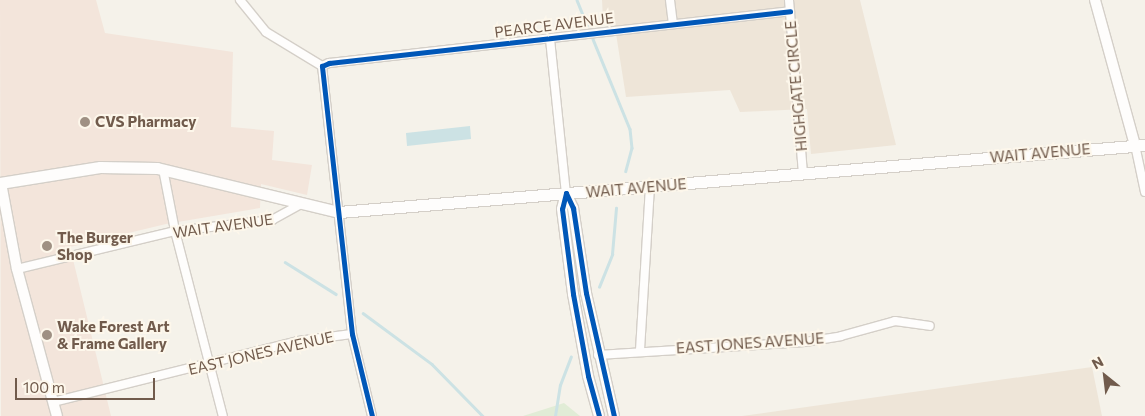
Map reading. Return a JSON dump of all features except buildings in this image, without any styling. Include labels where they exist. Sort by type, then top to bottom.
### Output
[{"type":"main road","name":"WAIT AVENUE","points":[[299,205],[339,212],[1140,145]]},
{"type":"main road","points":[[0,181],[100,167],[163,169],[299,205]]},
{"type":"street","points":[[240,0],[266,32],[322,66],[352,334],[372,416]]},
{"type":"street","points":[[670,0],[673,23]]},
{"type":"street","name":"HIGHGATE CIRCLE","points":[[789,0],[803,173]]},
{"type":"street","points":[[1095,0],[1140,145],[1145,192]]},
{"type":"street","name":"PEARCE AVENUE","points":[[322,66],[329,62],[790,11]]},
{"type":"street","points":[[550,39],[566,193],[572,208],[598,355],[614,416]]},
{"type":"street","points":[[163,169],[175,231],[223,416]]},
{"type":"street","points":[[0,181],[17,269],[56,416]]},
{"type":"street","points":[[640,350],[650,187]]},
{"type":"street","points":[[566,193],[562,209],[573,294],[588,376],[599,416]]},
{"type":"street","name":"WAIT AVENUE","points":[[17,269],[175,231],[272,220],[299,205]]},
{"type":"street","name":"EAST JONES AVENUE","points":[[598,355],[640,350],[805,342],[841,336],[894,322],[930,326]]},
{"type":"street","name":"EAST JONES AVENUE","points":[[53,402],[298,341],[352,334]]},
{"type":"shaded area","points":[[0,0],[96,0],[105,33],[233,52],[231,127],[274,131],[272,160],[312,165],[307,195],[261,184],[260,208],[166,224],[70,247],[111,416],[1,416]]},
{"type":"shaded area","points":[[602,0],[860,0],[896,145],[811,154],[807,109],[740,112],[730,90],[626,97],[614,21],[603,20]]},
{"type":"shaded area","points":[[470,126],[471,139],[407,146],[406,133]]},
{"type":"shaded area","points":[[1092,367],[1102,416],[742,416]]},
{"type":"green space","points":[[564,403],[580,416],[523,416]]},
{"type":"waterway","points":[[577,0],[587,25]]},
{"type":"waterway","points":[[593,39],[630,129],[632,148],[626,171]]},
{"type":"waterway","points":[[599,287],[612,254],[616,208]]},
{"type":"waterway","points":[[285,262],[336,294]]},
{"type":"waterway","points":[[363,313],[432,364],[483,416]]},
{"type":"waterway","points":[[555,416],[560,385],[571,357]]},
{"type":"cycle path","points":[[372,416],[352,334],[322,66],[329,63],[790,11]]},
{"type":"cycle path","points":[[566,193],[573,208],[586,293],[614,416]]},
{"type":"cycle path","points":[[566,193],[562,209],[573,294],[588,376],[599,416]]},
{"type":"place","name":"CVS Pharmacy","points":[[85,122]]},
{"type":"place","name":"The Burger Shop","points":[[47,246]]},
{"type":"place","name":"Wake Forest Art & Frame Gallery","points":[[47,335]]}]
